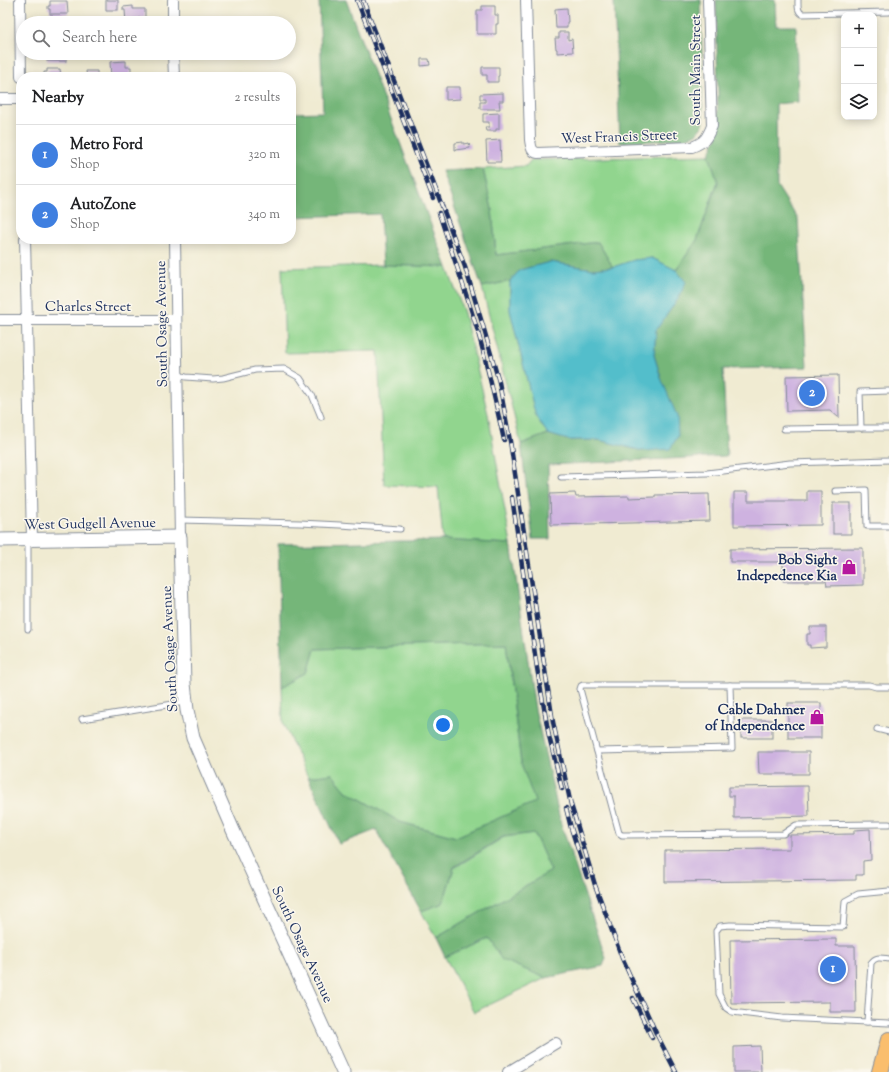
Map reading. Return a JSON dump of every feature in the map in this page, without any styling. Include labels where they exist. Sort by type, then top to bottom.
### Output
[{"type":"main road","points":[[880,1072],[888,1048]]},
{"type":"street","points":[[20,0],[20,16]]},
{"type":"street","points":[[173,0],[173,16]]},
{"type":"street","name":"West Francis Street","points":[[526,0],[530,140],[535,152],[692,147],[706,140]]},
{"type":"street","name":"South Main Street","points":[[706,140],[712,126],[708,0]]},
{"type":"street","points":[[21,60],[21,72]]},
{"type":"street","points":[[173,60],[174,72]]},
{"type":"street","points":[[0,99],[16,99]]},
{"type":"street","points":[[25,244],[30,539]]},
{"type":"street","name":"South Osage Avenue","points":[[175,244],[184,684],[190,724],[193,738],[232,828],[343,1072]]},
{"type":"street","name":"Charles Street","points":[[0,320],[176,320]]},
{"type":"street","name":"West Gudgell Avenue","points":[[0,540],[180,537]]},
{"type":"street","points":[[508,1072],[556,1043]]},
{"type":"lane","points":[[798,0],[798,10],[802,14],[889,12]]},
{"type":"lane","points":[[177,369],[182,376],[213,379],[256,370],[284,369],[300,378],[312,395],[321,417]]},
{"type":"lane","points":[[861,428],[860,392],[889,391]]},
{"type":"lane","points":[[784,429],[889,428]]},
{"type":"lane","points":[[561,477],[707,474],[790,463],[889,460]]},
{"type":"lane","points":[[835,491],[866,490],[867,526],[889,526]]},
{"type":"lane","points":[[180,520],[316,524],[400,529]]},
{"type":"lane","points":[[28,629],[30,539]]},
{"type":"lane","points":[[889,687],[876,688],[869,685],[591,685],[581,686],[580,689],[620,833],[622,835],[783,834],[796,825],[889,824]]},
{"type":"lane","points":[[597,751],[732,748],[730,685]]},
{"type":"lane","points":[[82,720],[186,702]]},
{"type":"lane","points":[[877,729],[889,732]]},
{"type":"lane","points":[[889,891],[858,894],[845,901],[843,927],[730,925],[720,926],[716,931],[719,994],[726,1008],[732,1012],[782,1018],[889,1023]]},
{"type":"lane","points":[[866,1022],[871,963],[877,958],[889,959]]},
{"type":"green space","points":[[319,0],[346,0],[447,267],[383,265],[380,214],[296,217],[296,113],[323,112]]},
{"type":"green space","points":[[614,0],[701,0],[703,125],[696,134],[685,139],[620,143]]},
{"type":"green space","points":[[716,0],[775,0],[776,26],[796,26],[798,102],[776,104],[777,186],[798,219],[807,367],[723,369],[727,456],[548,465],[550,539],[533,539],[521,444],[548,434],[568,440],[599,440],[643,451],[661,378],[654,355],[656,330],[678,299],[685,282],[676,270],[697,240],[718,182],[709,155],[717,136],[718,94]]},
{"type":"green space","points":[[709,155],[718,181],[697,240],[676,270],[652,258],[634,260],[613,267],[598,242],[496,255],[492,209],[483,169],[526,166],[531,160]]},
{"type":"green space","points":[[483,169],[492,209],[496,255],[598,242],[613,267],[593,269],[550,262],[520,270],[510,281],[482,287],[442,171]]},
{"type":"green space","points":[[383,265],[447,267],[464,313],[488,414],[511,544],[443,540],[438,487],[384,485],[378,351],[285,353],[282,268]]},
{"type":"green space","points":[[510,281],[510,310],[536,417],[548,434],[521,444],[482,287]]},
{"type":"green space","points":[[443,540],[511,544],[535,709],[561,824],[606,958],[603,966],[546,978],[502,960],[487,938],[445,957],[436,938],[551,871],[534,833],[503,837],[454,867],[443,903],[421,911],[376,830],[339,844],[308,777],[332,774],[346,791],[400,822],[456,837],[535,802],[521,763],[506,643],[315,649],[308,673],[282,687],[278,544]]},
{"type":"green space","points":[[506,643],[521,763],[536,802],[456,837],[400,822],[346,791],[332,774],[308,777],[283,723],[282,687],[308,673],[315,649]]},
{"type":"green space","points":[[534,833],[551,871],[436,938],[421,911],[443,903],[454,868],[504,837]]},
{"type":"green space","points":[[487,938],[503,960],[546,978],[474,1012],[445,957]]},
{"type":"water","points":[[652,258],[676,270],[686,282],[678,299],[656,330],[654,355],[661,378],[677,416],[678,436],[670,449],[643,451],[599,440],[568,440],[548,434],[536,417],[510,310],[510,281],[520,270],[550,262],[593,269],[613,267],[634,260]]},
{"type":"building","points":[[106,0],[118,0],[118,10],[106,10]]},
{"type":"building","points":[[50,1],[67,1],[68,14],[50,14],[50,9],[48,9],[48,6],[50,6]]},
{"type":"building","points":[[133,6],[133,9],[145,9],[145,16],[125,16],[123,7]]},
{"type":"building","points":[[482,6],[495,6],[495,15],[498,15],[496,34],[477,34],[477,10],[482,10]]},
{"type":"building","points":[[567,8],[567,28],[556,28],[555,9]]},
{"type":"building","points":[[559,32],[568,32],[568,40],[572,39],[573,52],[557,53],[555,38],[559,38]]},
{"type":"building","points":[[421,59],[429,59],[430,65],[421,66]]},
{"type":"building","points":[[47,60],[66,60],[66,61]]},
{"type":"building","points":[[126,61],[126,67],[131,67],[131,72],[111,72],[110,62]]},
{"type":"building","points":[[482,67],[499,67],[498,82],[487,82],[487,75],[482,75]]},
{"type":"building","points":[[47,69],[60,69],[60,72],[47,72]]},
{"type":"building","points":[[86,71],[97,71],[97,72]]},
{"type":"building","points":[[446,87],[460,87],[460,99],[446,100]]},
{"type":"building","points":[[503,93],[503,101],[499,101],[500,109],[480,109],[480,102],[485,102],[485,99],[480,99],[480,94]]},
{"type":"building","points":[[499,113],[499,129],[496,129],[496,131],[486,131],[485,127],[489,127],[489,122],[483,122],[483,114]]},
{"type":"building","points":[[500,140],[501,162],[487,162],[486,141]]},
{"type":"building","points":[[463,142],[463,144],[469,143],[470,148],[455,150],[455,143]]},
{"type":"building","points":[[838,375],[839,418],[830,410],[787,411],[786,376]]},
{"type":"building","points":[[807,491],[821,491],[821,525],[734,526],[734,492],[748,492],[748,501],[807,501]]},
{"type":"building","points":[[575,493],[576,497],[629,496],[629,498],[655,497],[655,495],[709,494],[710,521],[551,525],[550,494]]},
{"type":"building","points":[[833,503],[851,503],[851,534],[833,534]]},
{"type":"building","points":[[863,548],[863,585],[827,586],[826,581],[783,581],[783,562],[730,562],[730,549]]},
{"type":"building","points":[[810,627],[826,627],[826,647],[810,648],[810,645],[807,645],[807,634],[810,634]]},
{"type":"building","points":[[788,703],[821,703],[821,738],[788,738]]},
{"type":"building","points":[[741,720],[772,720],[772,738],[741,738]]},
{"type":"building","points":[[758,752],[809,752],[809,774],[759,774]]},
{"type":"building","points":[[808,786],[809,816],[734,818],[734,796],[729,796],[729,787]]},
{"type":"building","points":[[870,829],[871,860],[863,861],[863,875],[856,875],[856,880],[665,882],[665,850],[790,849],[790,835],[854,834],[854,830]]},
{"type":"building","points":[[836,939],[836,946],[855,946],[856,1012],[830,1012],[830,1002],[731,1003],[730,940]]},
{"type":"building","points":[[760,1046],[761,1072],[734,1072],[734,1047]]},
{"type":"railway","points":[[357,0],[433,198]]},
{"type":"railway","points":[[363,0],[465,267],[499,382],[510,441],[553,722],[571,805],[595,885],[622,958],[656,1033],[676,1072]]},
{"type":"railway","points":[[439,213],[478,332],[489,372],[504,440]]},
{"type":"railway","points":[[512,497],[537,668],[549,736],[562,789]]},
{"type":"railway","points":[[566,808],[587,877]]},
{"type":"railway","points":[[633,998],[652,1038]]},
{"type":"place","name":"AutoZone","points":[[812,393]]},
{"type":"place","name":"Bob Sight Indepedence Kia","points":[[849,567]]},
{"type":"place","name":"Cable Dahmer of Independence","points":[[817,717]]},
{"type":"place","name":"Metro Ford","points":[[833,969]]}]
